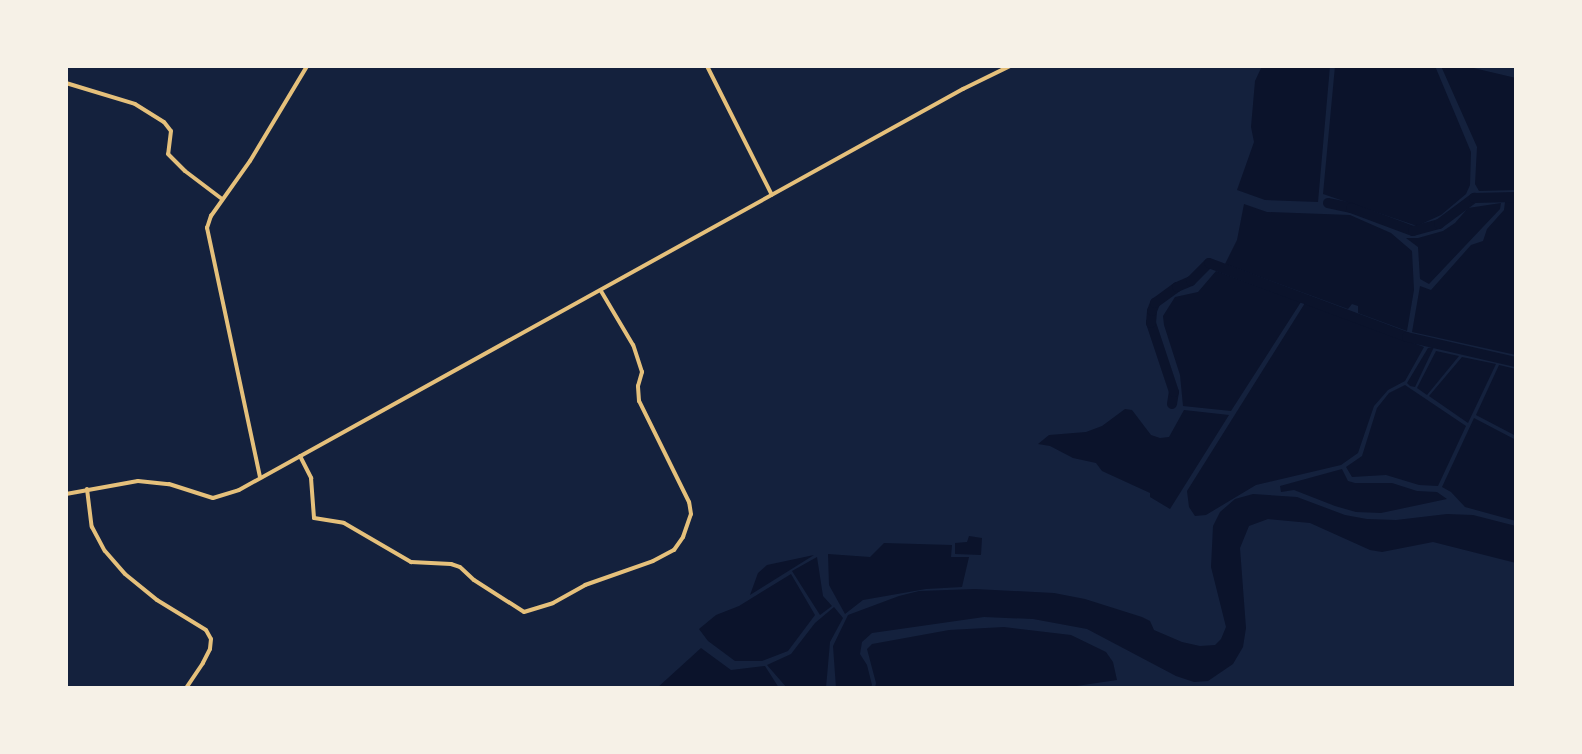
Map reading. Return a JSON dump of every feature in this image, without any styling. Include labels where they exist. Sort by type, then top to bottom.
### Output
[{"type":"street","points":[[260,477],[208,236],[211,216],[250,161],[307,66]]},
{"type":"street","points":[[707,66],[772,195]]},
{"type":"street","points":[[66,494],[138,481],[169,484],[213,498],[239,490],[1010,66]]},
{"type":"street","points":[[66,83],[135,104],[164,122],[171,131],[168,154],[185,171],[222,199]]},
{"type":"street","points":[[300,456],[311,478],[314,518],[344,523],[411,562],[451,564],[460,567],[474,580],[524,612],[554,603],[594,581],[653,561],[674,550],[683,537],[691,514],[689,502],[639,400],[638,386],[642,372],[633,345],[601,291]]},
{"type":"street","points":[[87,489],[92,527],[105,551],[125,574],[158,600],[206,630],[211,639],[210,649],[203,663],[186,688]]},
{"type":"water","points":[[1262,66],[1330,66],[1318,202],[1265,200],[1237,190],[1254,142],[1251,127],[1255,81]]},
{"type":"water","points":[[1335,66],[1435,66],[1471,152],[1470,185],[1466,194],[1441,215],[1417,226],[1323,194]]},
{"type":"water","points":[[1441,66],[1465,66],[1516,78],[1516,190],[1479,191],[1475,184],[1477,147]]},
{"type":"water","points":[[1505,202],[1516,202],[1516,355],[1412,332],[1420,286],[1431,290],[1471,245],[1483,241],[1487,229],[1504,210]]},
{"type":"water","points":[[1501,203],[1500,209],[1429,284],[1420,279],[1418,247],[1406,238],[1418,238],[1443,231],[1455,223],[1468,208]]},
{"type":"water","points":[[1244,204],[1267,212],[1350,215],[1391,233],[1412,251],[1414,290],[1407,331],[1358,313],[1358,306],[1352,304],[1348,309],[1225,264],[1237,240]]},
{"type":"water","points":[[1216,271],[1301,302],[1231,411],[1183,406],[1180,375],[1163,316],[1175,297],[1198,292]]},
{"type":"water","points":[[1305,303],[1424,347],[1405,381],[1388,390],[1374,406],[1358,453],[1341,465],[1256,485],[1206,515],[1195,516],[1189,507],[1187,491]]},
{"type":"water","points":[[1434,347],[1415,387],[1410,386],[1407,383],[1428,348]]},
{"type":"water","points":[[1436,351],[1459,356],[1427,395],[1417,388]]},
{"type":"water","points":[[1462,357],[1496,364],[1468,423],[1429,396]]},
{"type":"water","points":[[1499,365],[1516,369],[1516,436],[1476,415]]},
{"type":"water","points":[[1405,385],[1466,426],[1438,486],[1419,485],[1386,475],[1352,477],[1346,467],[1362,456],[1377,408],[1389,393]]},
{"type":"water","points":[[1125,409],[1132,410],[1151,435],[1160,438],[1169,437],[1184,410],[1229,415],[1170,509],[1150,497],[1150,493],[1102,471],[1096,463],[1073,458],[1050,446],[1038,444],[1049,435],[1086,432],[1102,426]]},
{"type":"water","points":[[1474,418],[1516,440],[1516,521],[1465,507],[1451,492],[1442,487]]},
{"type":"water","points":[[1342,469],[1348,481],[1355,483],[1392,483],[1417,491],[1437,492],[1447,499],[1381,513],[1356,512],[1294,490],[1281,492],[1280,486]]},
{"type":"water","points":[[1253,494],[1297,497],[1345,515],[1367,519],[1396,520],[1447,514],[1473,515],[1516,526],[1516,563],[1433,542],[1382,552],[1370,550],[1310,523],[1268,519],[1249,526],[1240,548],[1246,628],[1243,647],[1233,664],[1208,681],[1194,682],[1176,676],[1087,629],[1033,619],[984,617],[872,633],[862,642],[860,654],[867,665],[872,685],[870,688],[836,688],[833,646],[848,615],[919,591],[975,589],[1054,593],[1085,599],[1142,617],[1150,621],[1154,630],[1182,642],[1200,646],[1215,645],[1221,639],[1226,627],[1211,567],[1213,526],[1220,512],[1235,499]]},
{"type":"water","points":[[969,536],[982,538],[981,555],[955,554],[955,543],[967,542]]},
{"type":"water","points":[[884,543],[952,545],[951,557],[969,557],[962,587],[926,589],[863,600],[845,614],[829,585],[828,554],[870,557]]},
{"type":"water","points":[[814,555],[750,595],[758,573],[767,565]]},
{"type":"water","points":[[817,557],[823,596],[832,606],[820,615],[792,571]]},
{"type":"water","points":[[791,574],[815,615],[788,651],[762,661],[735,661],[708,641],[699,629],[716,615],[739,606]]},
{"type":"water","points":[[834,607],[843,618],[830,642],[826,688],[787,688],[767,665],[791,654],[815,623]]},
{"type":"water","points":[[1004,627],[1071,635],[1106,652],[1113,662],[1117,680],[1063,688],[875,688],[876,683],[867,649],[872,644],[949,630]]},
{"type":"water","points":[[701,648],[731,670],[765,666],[779,688],[657,688]]},
{"type":"waterway","points":[[1328,203],[1351,208],[1413,231],[1439,224],[1474,198],[1516,197]]},
{"type":"waterway","points":[[1172,404],[1174,392],[1151,323],[1152,311],[1155,303],[1177,287],[1191,281],[1209,263],[1407,337],[1516,362]]}]
